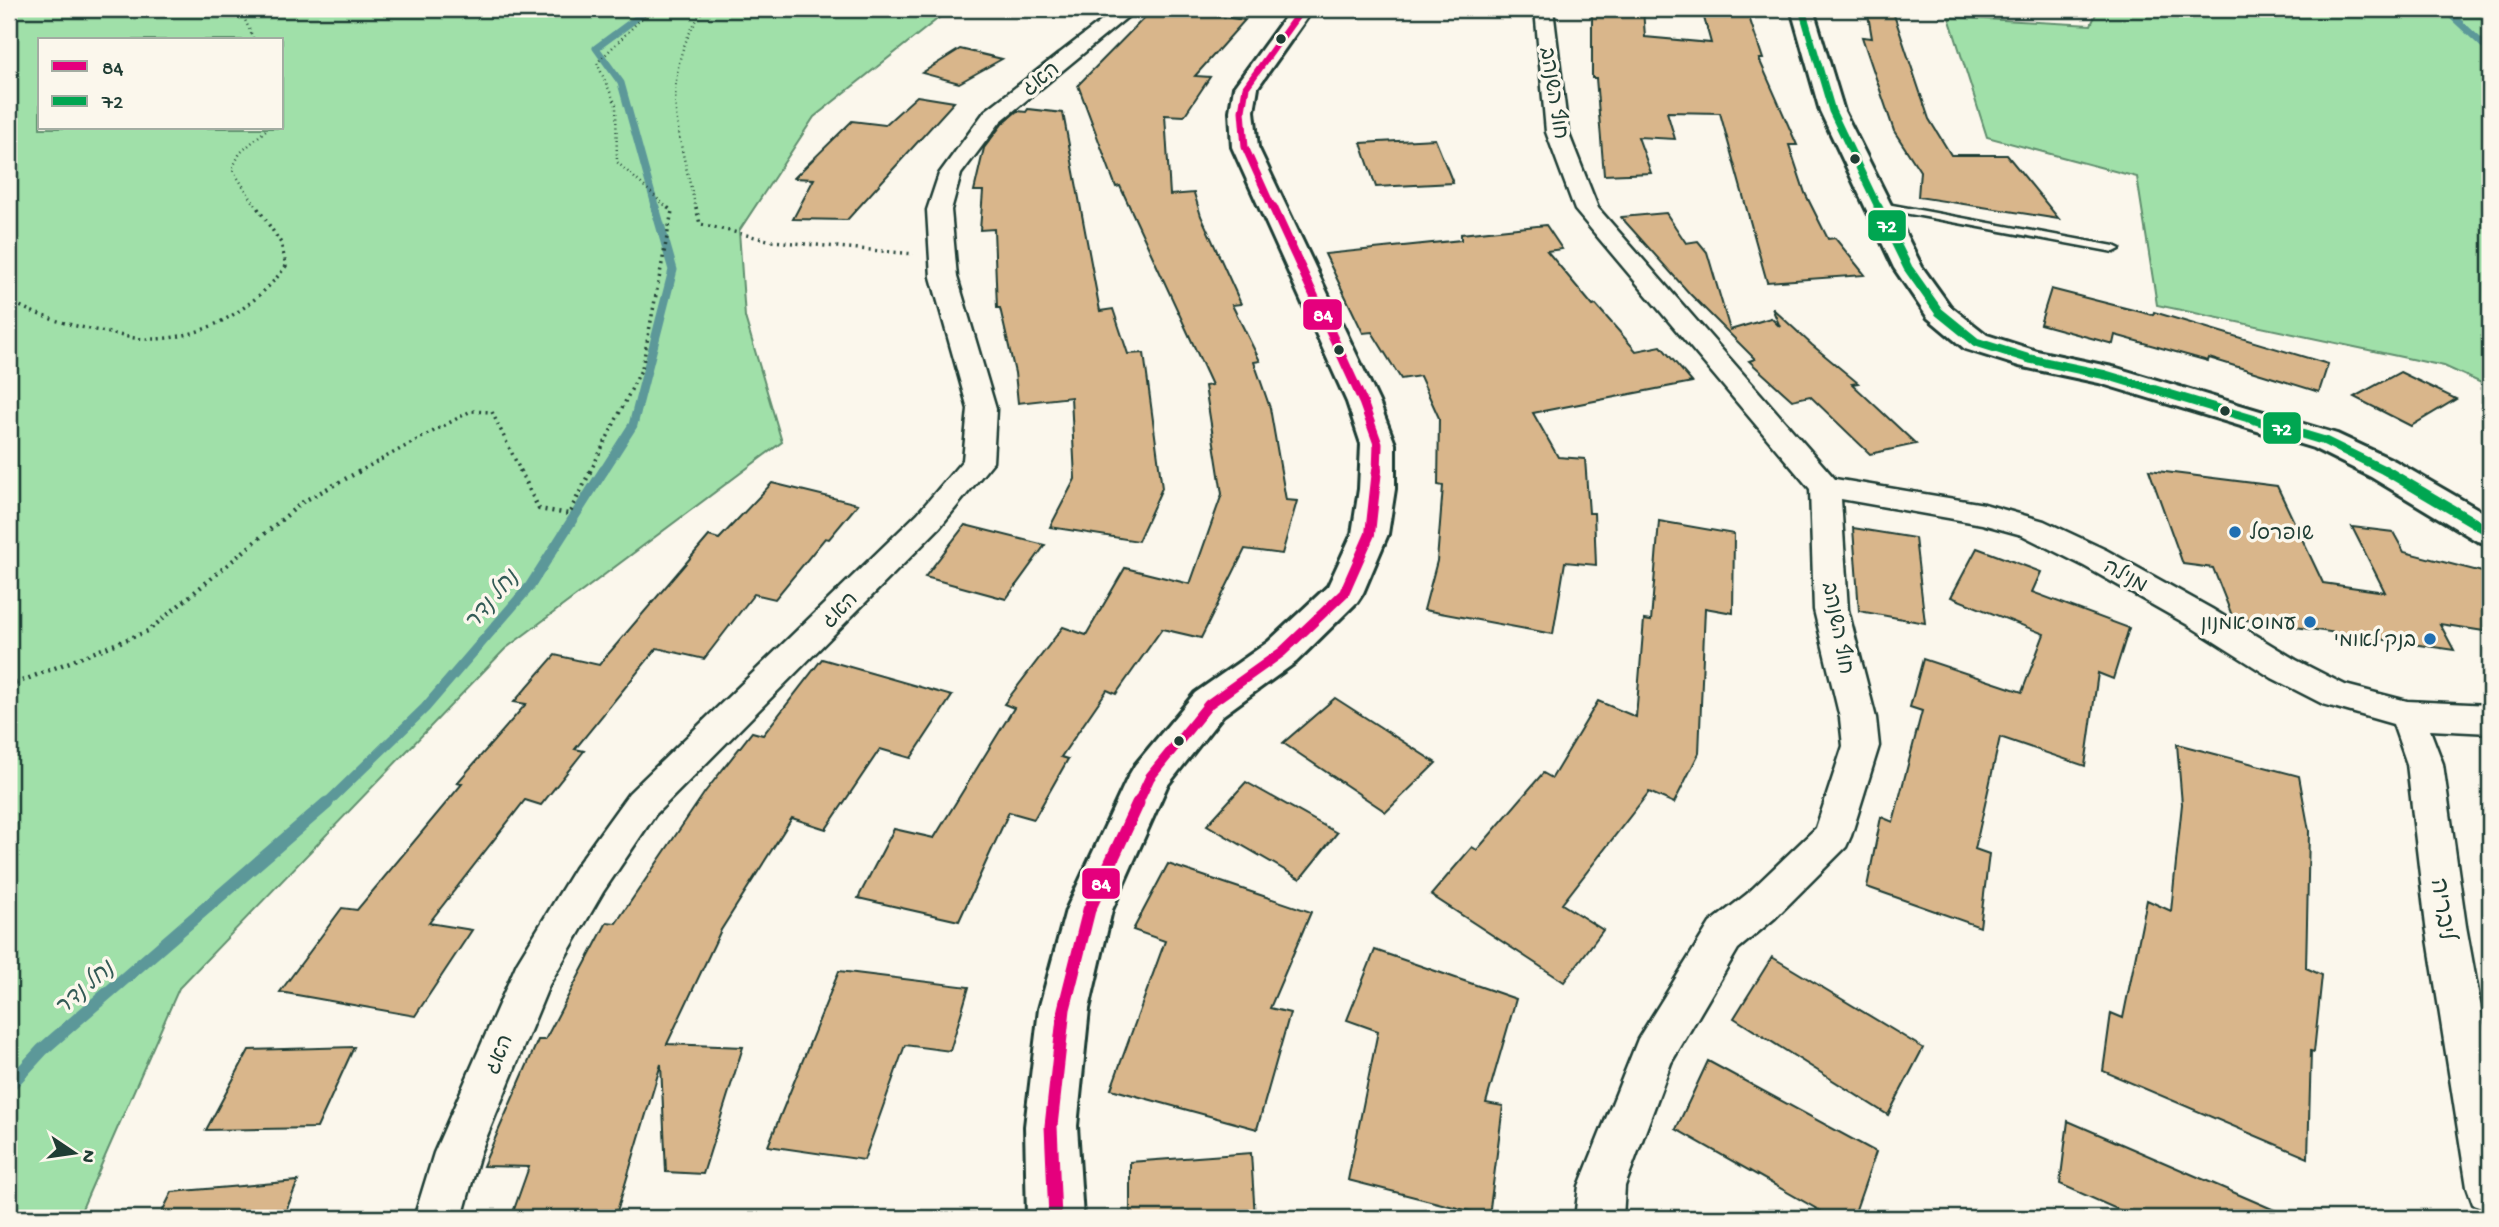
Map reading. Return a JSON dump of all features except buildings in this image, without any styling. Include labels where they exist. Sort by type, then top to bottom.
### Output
[{"type":"street","name":"האג","points":[[438,1218],[457,1153],[532,976],[589,880],[642,803],[929,520],[978,462],[982,409],[944,277],[939,210],[950,174],[993,116],[1128,9]]},
{"type":"street","points":[[1055,1218],[1051,1126],[1065,1009],[1089,910],[1121,837],[1150,777],[1209,704],[1282,652],[1344,593],[1370,534],[1377,489],[1378,444],[1363,402],[1245,147],[1242,111],[1246,87],[1302,9]]},
{"type":"street","name":"חוף השנהב","points":[[1544,9],[1557,132],[1587,211],[1825,487],[1831,610],[1858,718],[1861,746],[1832,836],[1761,906],[1724,936],[1653,1053],[1602,1186],[1599,1218]]},
{"type":"street","points":[[1802,9],[1832,111],[1908,268],[1939,312],[1976,342],[2030,359],[2106,375],[2325,441],[2383,469],[2490,531]]},
{"type":"street","name":"מנילה","points":[[1825,487],[1984,514],[2033,528],[2095,558],[2335,695],[2407,716]]},
{"type":"street","points":[[2407,716],[2490,719]]},
{"type":"street","name":"ליבריה","points":[[2407,716],[2425,764],[2446,926],[2490,1187]]},
{"type":"lane","points":[[1876,205],[2114,249]]},
{"type":"path","points":[[243,9],[241,11],[253,38]]},
{"type":"path","points":[[9,686],[148,631],[304,501],[471,411],[492,412],[539,509],[569,514],[642,368],[672,211],[617,162],[616,105],[597,63],[651,9]]},
{"type":"path","points":[[704,9],[692,22],[675,71],[676,122],[700,224],[772,241],[943,257]]},
{"type":"path","points":[[9,300],[27,311],[79,327],[151,340],[184,336],[224,320],[251,303],[275,282],[286,266],[281,243],[232,169],[240,153],[266,130]]},
{"type":"green space","points":[[9,9],[950,9],[814,117],[739,231],[745,317],[782,442],[505,649],[179,988],[78,1218],[9,1218]]},
{"type":"green space","points":[[2098,9],[2490,9],[2490,387],[2444,366],[2157,305],[2137,177],[1987,137],[1949,17],[2091,25]]},
{"type":"waterway","name":"נחל נדר","points":[[649,9],[596,48],[621,83],[656,209]]},
{"type":"waterway","points":[[2449,9],[2450,14],[2490,51]]},
{"type":"waterway","name":"נחל נדר","points":[[603,472],[633,425],[673,270],[655,207]]},
{"type":"waterway","name":"נחל נדר","points":[[325,805],[425,708],[530,586],[604,470]]},
{"type":"waterway","name":"נחל נדר","points":[[9,1086],[42,1050],[327,803]]},
{"type":"transit line","name":"84","points":[[1055,1218],[1051,1126],[1064,1009],[1089,910],[1150,777],[1209,704],[1282,652],[1344,593],[1370,534],[1377,489],[1378,444],[1363,402],[1245,147],[1242,111],[1246,87],[1302,9]]},
{"type":"transit line","name":"72","points":[[1802,9],[1832,111],[1908,268],[1939,312],[1976,342],[2030,359],[2106,375],[2325,441],[2383,469],[2490,532]]},
{"type":"place","name":"שופרסל","points":[[2235,532]]},
{"type":"place","name":"עמוס אמנון","points":[[2310,622]]},
{"type":"place","name":"בנק לאומי","points":[[2430,639]]}]
